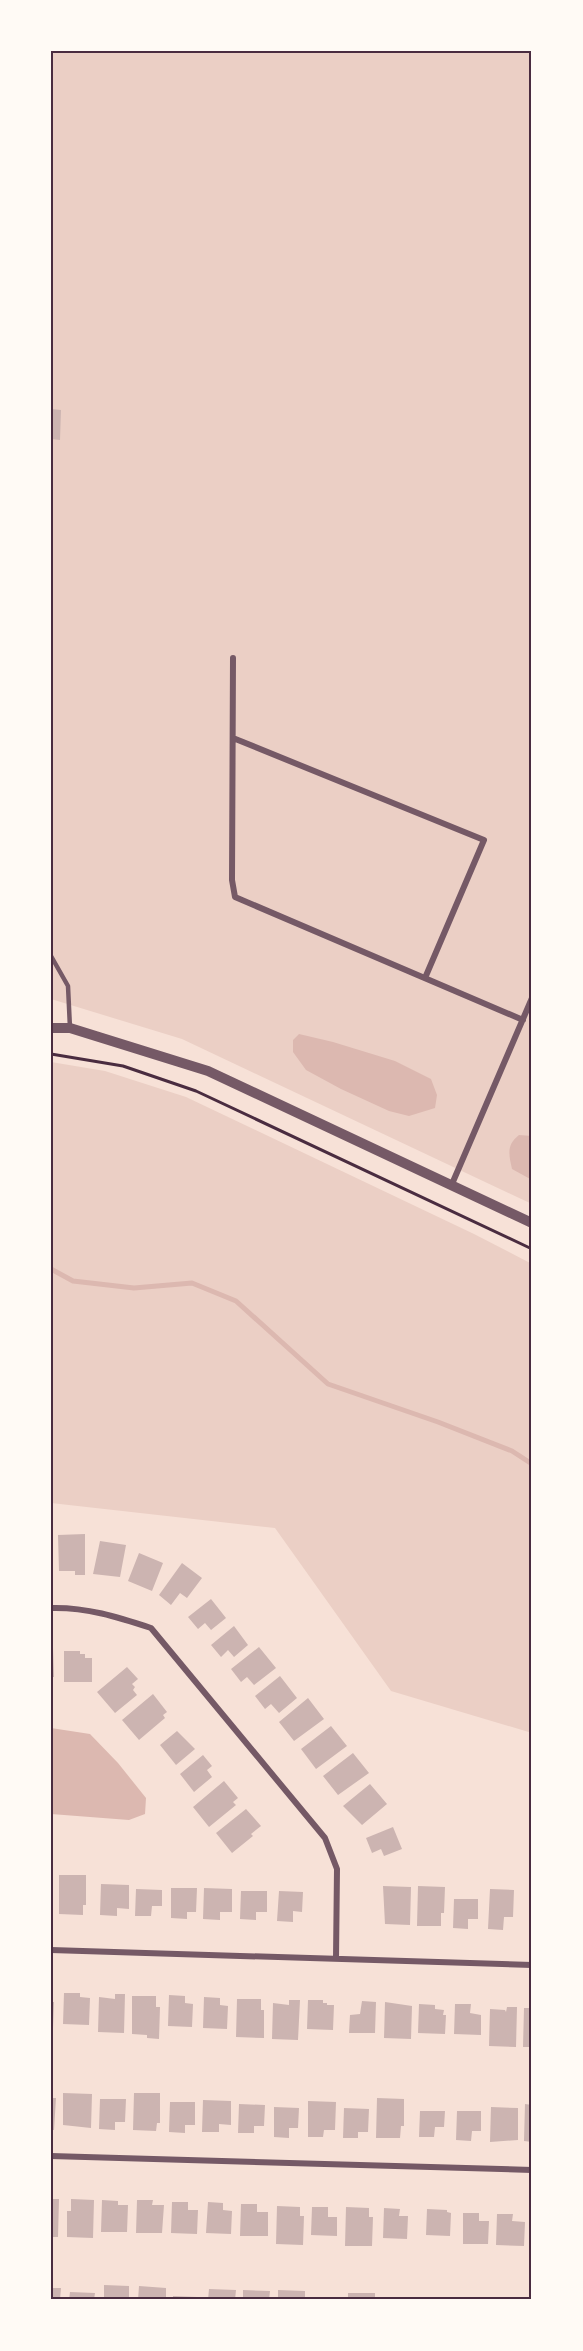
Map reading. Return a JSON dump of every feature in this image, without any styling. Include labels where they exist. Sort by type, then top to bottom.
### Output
[{"type":"street","points":[[234,658],[232,879],[235,897],[523,1020]]},
{"type":"street","points":[[233,738],[484,840],[425,978]]},
{"type":"street","points":[[452,1184],[532,998]]},
{"type":"street","points":[[51,1028],[70,1028],[208,1071],[532,1223]]},
{"type":"street","points":[[51,1608],[68,1607],[111,1614],[151,1628],[325,1838],[337,1869],[336,1958]]},
{"type":"street","points":[[51,1950],[532,1965]]},
{"type":"street","points":[[51,2156],[532,2170]]},
{"type":"lane","points":[[51,956],[68,986],[70,1028]]},
{"type":"path","points":[[51,1054],[123,1066],[196,1091],[532,1249]]},
{"type":"shaded area","points":[[51,51],[532,51],[532,1204],[182,1039],[51,999]]},
{"type":"shaded area","points":[[299,1034],[395,1061],[431,1079],[437,1095],[435,1108],[409,1116],[389,1111],[306,1070],[293,1052],[293,1040]]},
{"type":"shaded area","points":[[51,1062],[105,1071],[186,1097],[474,1234],[532,1264],[532,1733],[391,1691],[275,1528],[51,1503]]},
{"type":"shaded area","points":[[519,1135],[532,1136],[532,1180],[512,1169],[510,1146]]},
{"type":"shaded area","points":[[51,1728],[90,1734],[118,1763],[146,1798],[145,1814],[129,1820],[51,1814]]},
{"type":"building","points":[[51,409],[61,410],[60,440],[51,439]]},
{"type":"building","points":[[85,1534],[85,1575],[75,1575],[75,1571],[59,1571],[58,1535]]},
{"type":"building","points":[[100,1541],[126,1545],[120,1577],[93,1574]]},
{"type":"building","points":[[139,1553],[163,1563],[152,1591],[128,1581]]},
{"type":"building","points":[[182,1563],[202,1578],[187,1598],[180,1593],[171,1605],[159,1595]]},
{"type":"building","points":[[211,1599],[226,1618],[211,1630],[205,1623],[198,1629],[188,1617]]},
{"type":"building","points":[[234,1626],[248,1645],[234,1657],[228,1650],[221,1657],[211,1645]]},
{"type":"building","points":[[259,1647],[276,1668],[254,1685],[247,1677],[241,1682],[231,1669]]},
{"type":"building","points":[[51,1648],[53,1648],[54,1677],[51,1677]]},
{"type":"building","points":[[64,1651],[80,1651],[80,1654],[85,1654],[85,1658],[92,1658],[92,1682],[64,1682]]},
{"type":"building","points":[[127,1667],[138,1679],[132,1684],[137,1695],[115,1713],[97,1692]]},
{"type":"building","points":[[280,1676],[297,1698],[279,1713],[271,1704],[265,1709],[255,1696]]},
{"type":"building","points":[[153,1694],[167,1712],[163,1715],[165,1718],[139,1740],[122,1720]]},
{"type":"building","points":[[308,1698],[324,1719],[294,1741],[279,1722]]},
{"type":"building","points":[[331,1726],[347,1746],[316,1769],[301,1749]]},
{"type":"building","points":[[177,1731],[195,1749],[176,1765],[160,1745]]},
{"type":"building","points":[[353,1753],[369,1773],[338,1795],[323,1776]]},
{"type":"building","points":[[203,1755],[212,1766],[207,1770],[212,1777],[194,1792],[180,1774]]},
{"type":"building","points":[[224,1781],[238,1798],[233,1802],[236,1805],[209,1827],[193,1807]]},
{"type":"building","points":[[370,1784],[387,1804],[362,1825],[343,1806]]},
{"type":"building","points":[[246,1809],[261,1826],[251,1834],[253,1836],[232,1853],[216,1833]]},
{"type":"building","points":[[393,1827],[402,1849],[384,1856],[381,1849],[372,1853],[366,1838]]},
{"type":"building","points":[[59,1875],[86,1875],[86,1905],[83,1905],[83,1915],[59,1914]]},
{"type":"building","points":[[101,1884],[129,1885],[129,1909],[117,1908],[117,1916],[100,1915]]},
{"type":"building","points":[[383,1886],[411,1887],[410,1925],[385,1924]]},
{"type":"building","points":[[418,1886],[445,1887],[441,1926],[417,1926]]},
{"type":"building","points":[[171,1888],[197,1888],[196,1912],[187,1912],[187,1919],[171,1918]]},
{"type":"building","points":[[204,1888],[232,1889],[232,1912],[220,1912],[220,1920],[203,1919]]},
{"type":"building","points":[[136,1889],[162,1890],[162,1906],[152,1906],[151,1916],[135,1916]]},
{"type":"building","points":[[490,1889],[514,1890],[513,1917],[504,1917],[503,1930],[488,1929]]},
{"type":"building","points":[[241,1891],[267,1891],[267,1912],[256,1912],[256,1920],[240,1919]]},
{"type":"building","points":[[279,1891],[303,1892],[302,1912],[293,1911],[293,1922],[277,1921]]},
{"type":"building","points":[[454,1899],[478,1899],[478,1919],[468,1919],[468,1929],[453,1928]]},
{"type":"building","points":[[64,1993],[80,1993],[80,1997],[90,1998],[89,2025],[63,2024]]},
{"type":"building","points":[[115,1994],[125,1994],[124,2033],[98,2032],[99,1997],[115,1999]]},
{"type":"building","points":[[169,1995],[185,1996],[185,2003],[193,2004],[192,2027],[168,2026]]},
{"type":"building","points":[[132,1996],[156,1996],[156,2007],[160,2007],[159,2039],[132,2034]]},
{"type":"building","points":[[204,1997],[220,1998],[220,2005],[228,2006],[227,2029],[203,2028]]},
{"type":"building","points":[[237,1999],[261,1999],[261,2010],[264,2010],[264,2038],[236,2037]]},
{"type":"building","points":[[289,2000],[300,2000],[298,2040],[272,2039],[273,2003],[289,2005]]},
{"type":"building","points":[[308,2000],[323,2000],[323,2003],[327,2005],[334,2005],[333,2030],[307,2029]]},
{"type":"building","points":[[362,2001],[376,2002],[375,2033],[349,2033],[350,2015],[360,2014]]},
{"type":"building","points":[[51,2002],[54,2002],[53,2028],[51,2028]]},
{"type":"building","points":[[385,2002],[412,2006],[411,2039],[384,2038]]},
{"type":"building","points":[[419,2004],[435,2005],[435,2009],[444,2010],[445,2034],[418,2033]]},
{"type":"building","points":[[455,2004],[471,2004],[470,2013],[481,2015],[481,2035],[454,2034]]},
{"type":"building","points":[[507,2007],[517,2007],[516,2047],[489,2046],[490,2009],[506,2012]]},
{"type":"building","points":[[524,2008],[532,2008],[532,2047],[523,2047]]},
{"type":"building","points":[[63,2093],[92,2094],[91,2128],[63,2125]]},
{"type":"building","points":[[134,2093],[160,2093],[160,2123],[157,2123],[156,2131],[133,2130]]},
{"type":"building","points":[[51,2098],[56,2098],[54,2130],[51,2130]]},
{"type":"building","points":[[377,2098],[404,2099],[404,2126],[401,2126],[400,2138],[376,2138]]},
{"type":"building","points":[[100,2099],[126,2099],[125,2122],[115,2122],[115,2130],[99,2129]]},
{"type":"building","points":[[203,2100],[231,2101],[231,2125],[219,2124],[219,2132],[202,2132]]},
{"type":"building","points":[[308,2101],[336,2102],[335,2130],[324,2130],[323,2137],[308,2137]]},
{"type":"building","points":[[170,2102],[195,2102],[195,2125],[185,2125],[185,2133],[169,2132]]},
{"type":"building","points":[[239,2104],[265,2105],[264,2126],[254,2126],[254,2133],[238,2133]]},
{"type":"building","points":[[525,2104],[532,2105],[532,2142],[524,2141]]},
{"type":"building","points":[[274,2107],[299,2108],[298,2128],[289,2128],[289,2138],[274,2137]]},
{"type":"building","points":[[491,2107],[518,2108],[518,2140],[490,2142]]},
{"type":"building","points":[[344,2108],[369,2109],[368,2132],[358,2132],[358,2138],[343,2138]]},
{"type":"building","points":[[420,2111],[445,2111],[444,2127],[435,2127],[434,2137],[419,2137]]},
{"type":"building","points":[[457,2111],[481,2111],[481,2131],[472,2131],[471,2141],[456,2140]]},
{"type":"building","points":[[51,2199],[59,2199],[58,2237],[51,2237]]},
{"type":"building","points":[[71,2199],[94,2200],[93,2238],[67,2237],[67,2211],[71,2211]]},
{"type":"building","points":[[102,2200],[118,2201],[118,2205],[128,2205],[127,2232],[101,2232]]},
{"type":"building","points":[[137,2200],[153,2200],[152,2205],[164,2205],[162,2233],[136,2233]]},
{"type":"building","points":[[172,2202],[188,2202],[188,2210],[198,2210],[197,2234],[171,2233]]},
{"type":"building","points":[[208,2202],[223,2203],[223,2210],[232,2211],[231,2234],[206,2233]]},
{"type":"building","points":[[241,2204],[257,2204],[257,2212],[268,2212],[268,2236],[240,2236]]},
{"type":"building","points":[[277,2206],[300,2207],[300,2216],[304,2216],[303,2245],[276,2244]]},
{"type":"building","points":[[312,2207],[328,2207],[328,2217],[337,2217],[337,2236],[311,2235]]},
{"type":"building","points":[[346,2207],[369,2208],[369,2217],[373,2217],[372,2246],[345,2246]]},
{"type":"building","points":[[384,2208],[400,2209],[399,2216],[408,2216],[407,2239],[383,2238]]},
{"type":"building","points":[[427,2209],[447,2210],[451,2213],[450,2236],[426,2235]]},
{"type":"building","points":[[463,2213],[479,2213],[479,2221],[489,2221],[488,2244],[463,2244]]},
{"type":"building","points":[[497,2214],[513,2214],[512,2221],[525,2222],[524,2246],[496,2245]]},
{"type":"building","points":[[104,2285],[129,2286],[129,2300],[104,2300]]},
{"type":"building","points":[[139,2286],[166,2288],[166,2300],[138,2300]]},
{"type":"building","points":[[51,2288],[61,2288],[60,2300],[51,2300]]},
{"type":"building","points":[[209,2289],[236,2290],[235,2300],[208,2300]]},
{"type":"building","points":[[243,2290],[270,2291],[269,2300],[243,2300]]},
{"type":"building","points":[[278,2290],[305,2291],[305,2300],[278,2300]]},
{"type":"building","points":[[70,2292],[95,2293],[94,2300],[69,2300]]},
{"type":"building","points":[[348,2293],[375,2293],[375,2300],[348,2300]]},
{"type":"building","points":[[173,2296],[197,2297],[197,2300],[173,2300]]},
{"type":"waterway","points":[[51,1269],[73,1281],[134,1288],[192,1283],[236,1301],[328,1384],[438,1422],[512,1451],[532,1464]]}]
